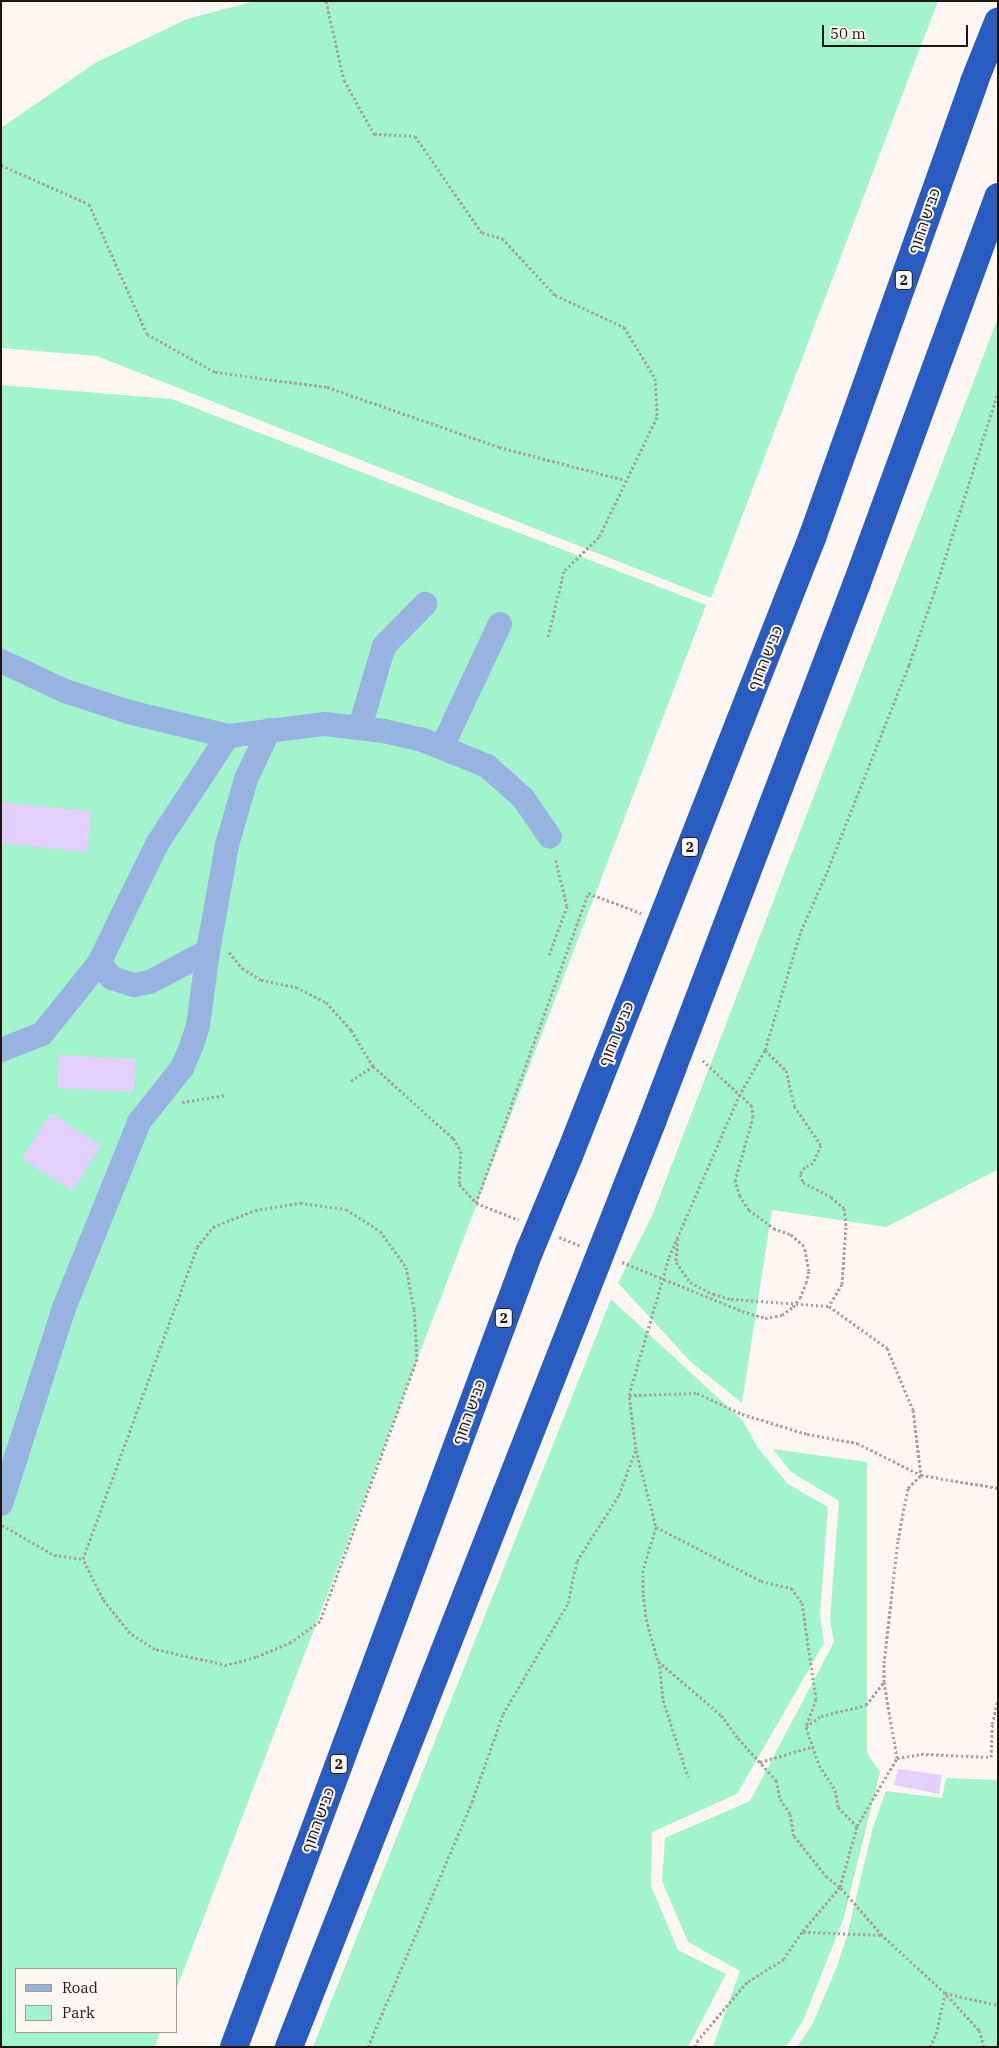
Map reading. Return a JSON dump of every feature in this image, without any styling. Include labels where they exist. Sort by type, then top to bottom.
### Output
[{"type":"highway","name":"כביש החוף","points":[[234,2047],[529,1252],[570,1156],[812,538],[970,92],[998,22]]},
{"type":"highway","points":[[289,2047],[683,1041],[857,583],[998,197]]},
{"type":"street","points":[[360,728],[384,646],[425,604]]},
{"type":"street","points":[[442,747],[500,624]]},
{"type":"street","points":[[1,661],[65,690],[129,712],[228,736],[325,724],[360,728],[420,739],[487,766],[523,798],[550,837]]},
{"type":"street","points":[[1,1504],[64,1308],[139,1122],[182,1068],[192,1044],[198,1026],[212,926],[230,836],[246,778],[269,730]]},
{"type":"street","points":[[1,1050],[42,1034],[99,962],[157,844],[228,736]]},
{"type":"street","points":[[99,962],[112,978],[134,984],[150,982],[208,950]]},
{"type":"path","points":[[326,1],[344,80],[374,134],[415,136],[482,233],[502,238],[555,295],[624,327],[655,378],[657,417],[599,537],[564,571],[548,637]]},
{"type":"path","points":[[1,165],[89,204],[147,334],[215,372],[327,387],[499,447],[626,480]]},
{"type":"path","points":[[688,1777],[663,1700],[658,1660],[646,1619],[643,1570],[656,1528],[636,1449],[629,1396],[669,1257],[739,1096],[765,1050],[801,931],[827,872],[931,602],[998,392]]},
{"type":"path","points":[[549,955],[567,906],[550,837]]},
{"type":"path","points":[[212,926],[236,960],[261,980],[296,987],[326,1002],[351,1030],[373,1066],[453,1138],[461,1151],[459,1184],[476,1203],[588,893],[661,921]]},
{"type":"path","points":[[683,1041],[739,1096],[752,1106],[753,1117],[735,1181],[740,1196],[750,1210],[775,1229],[790,1234],[804,1246],[809,1272],[800,1298],[782,1315],[765,1318],[742,1311]]},
{"type":"path","points":[[765,1050],[786,1070],[794,1106],[821,1145],[813,1163],[805,1167],[800,1174],[803,1182],[831,1197],[844,1208],[846,1227],[842,1284],[829,1306]]},
{"type":"path","points":[[351,1081],[373,1066]]},
{"type":"path","points":[[152,1107],[226,1095]]},
{"type":"path","points":[[300,1203],[346,1209],[380,1231],[406,1267],[414,1309],[418,1359],[320,1621],[291,1642],[256,1657],[227,1665],[155,1650],[130,1633],[103,1599],[83,1559],[197,1247],[213,1226],[255,1210],[300,1203]]},
{"type":"path","points":[[678,1235],[676,1262],[690,1282],[713,1294],[731,1299],[829,1306],[887,1348],[913,1410],[921,1474]]},
{"type":"path","points":[[629,1396],[697,1393],[742,1414],[807,1434],[857,1443],[921,1474],[998,1488]]},
{"type":"path","points":[[368,2047],[472,1802],[503,1714],[568,1603],[577,1561],[619,1495],[636,1449]]},
{"type":"path","points":[[695,2047],[698,2040],[747,1982],[784,1960],[802,1932],[840,1887],[857,1826],[897,1758],[884,1682],[884,1663],[898,1540],[908,1488],[921,1474]]},
{"type":"path","points":[[1,1525],[54,1555],[83,1559]]},
{"type":"path","points":[[656,1528],[761,1581],[791,1588],[802,1603],[816,1699],[806,1727],[819,1765],[835,1790],[838,1807],[857,1826]]},
{"type":"path","points":[[658,1660],[721,1715],[776,1780],[780,1800],[790,1814],[794,1836],[826,1876],[840,1887],[882,1935],[945,1993],[978,2030],[984,2047]]},
{"type":"path","points":[[806,1727],[822,1716],[866,1705],[884,1682]]},
{"type":"path","points":[[897,1758],[921,1754],[991,1757],[992,1724],[998,1700]]},
{"type":"path","points":[[760,1762],[814,1746]]},
{"type":"path","points":[[802,1932],[882,1935]]},
{"type":"path","points":[[945,1993],[998,2005]]},
{"type":"path","points":[[930,2047],[936,2034],[945,1993]]},
{"type":"green space","points":[[255,1],[938,1],[711,598],[97,356],[1,348],[1,128],[95,63],[187,19]]},
{"type":"green space","points":[[998,318],[997,1170],[886,1227],[772,1210],[742,1403],[691,1362],[618,1283],[652,1216]]},
{"type":"green space","points":[[1,385],[172,399],[706,605],[178,1985],[178,1968],[15,1968],[15,2033],[160,2033],[155,2047],[1,2047]]},
{"type":"green space","points":[[611,1299],[743,1421],[758,1448],[788,1484],[828,1507],[820,1615],[824,1643],[737,1794],[652,1832],[651,1886],[678,1950],[726,1974],[688,2047],[313,2047]]},
{"type":"green space","points":[[773,1449],[867,1462],[867,1753],[880,1772],[844,1917],[803,2021],[786,2047],[713,2047],[740,1971],[688,1942],[662,1881],[665,1838],[750,1801],[834,1642],[830,1620],[839,1501],[791,1472]]},
{"type":"green space","points":[[946,1778],[998,1780],[998,2047],[797,2047],[812,2025],[836,1969],[847,1936],[873,1827],[886,1791],[942,1798]]},
{"type":"building","points":[[1,802],[92,812],[87,852],[1,843]]},
{"type":"building","points":[[59,1055],[136,1059],[134,1092],[57,1088]]},
{"type":"building","points":[[51,1113],[101,1146],[72,1191],[22,1158]]},
{"type":"building","points":[[898,1769],[942,1775],[939,1794],[894,1785]]}]
